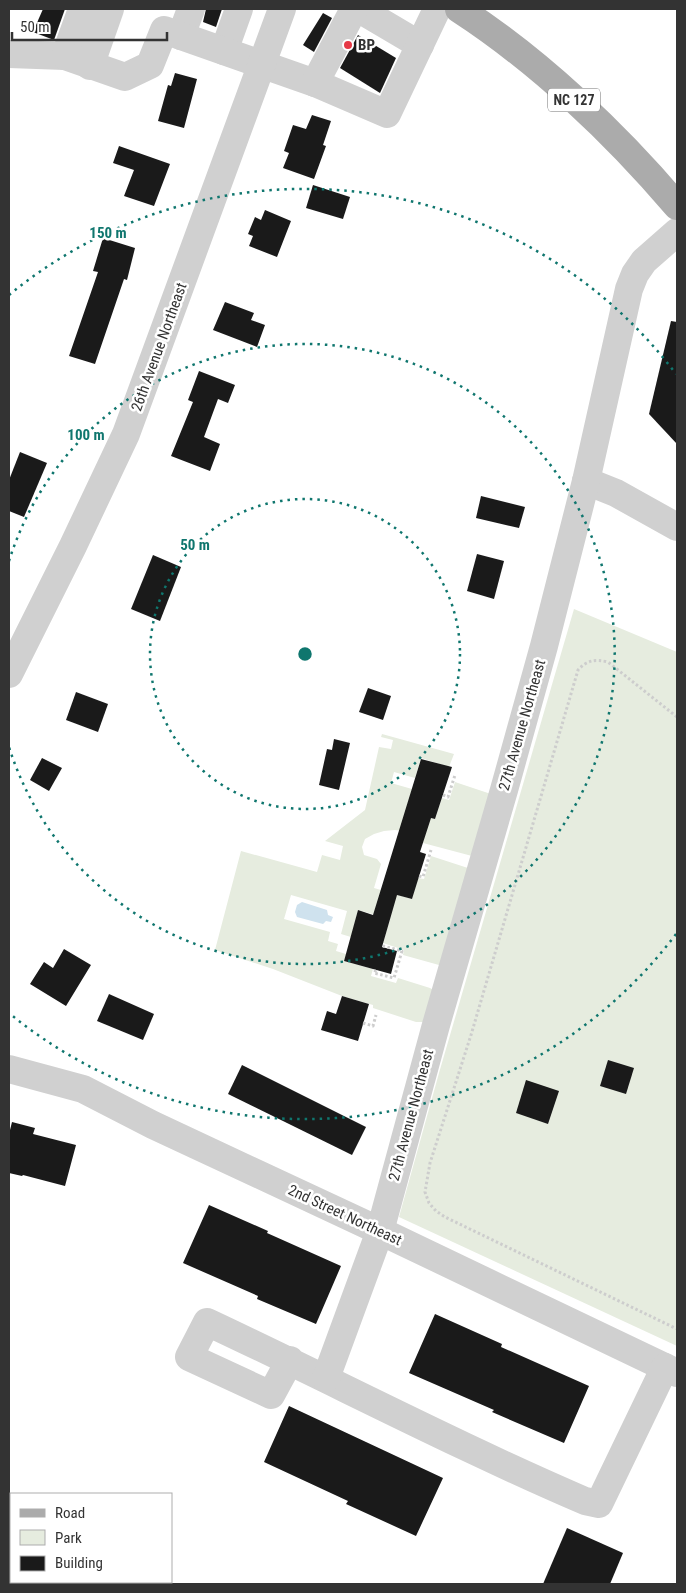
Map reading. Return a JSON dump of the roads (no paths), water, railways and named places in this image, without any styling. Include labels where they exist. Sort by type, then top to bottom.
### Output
[{"type":"main road","name":"NC 127","points":[[459,9],[513,48],[558,85],[624,149],[677,206]]},
{"type":"street","points":[[65,56],[82,9]]},
{"type":"street","points":[[90,66],[110,9]]},
{"type":"street","points":[[9,54],[65,56],[125,78],[150,65],[172,25],[191,9]]},
{"type":"street","points":[[224,51],[239,9]]},
{"type":"street","name":"26th Avenue Northeast","points":[[9,674],[126,434],[282,9]]},
{"type":"street","points":[[315,83],[354,9]]},
{"type":"street","points":[[359,9],[420,45]]},
{"type":"street","points":[[172,25],[224,51],[315,83],[387,114],[437,9]]},
{"type":"street","name":"27th Avenue Northeast","points":[[326,1378],[380,1231],[436,1025],[544,646],[586,481],[629,289],[635,274],[644,261],[677,232]]},
{"type":"street","points":[[586,481],[616,493],[677,527]]},
{"type":"street","name":"2nd Street Northeast","points":[[9,1069],[83,1089],[162,1129],[671,1370]]},
{"type":"street","points":[[290,1360],[548,1485],[584,1501],[599,1504],[671,1370]]},
{"type":"water","points":[[302,902],[327,910],[328,915],[333,917],[331,922],[326,921],[323,924],[297,917],[295,912],[297,905]]},
{"type":"place","name":"BP","points":[[348,45]]}]
